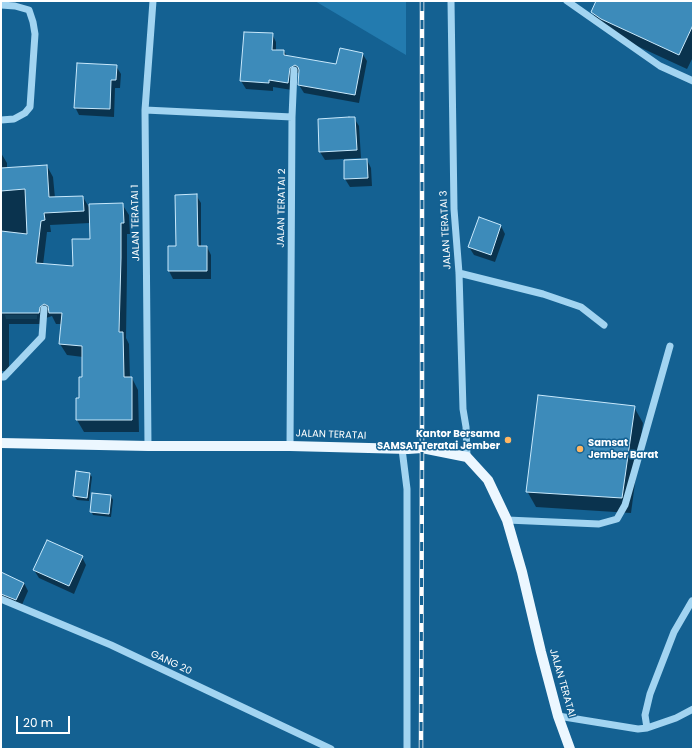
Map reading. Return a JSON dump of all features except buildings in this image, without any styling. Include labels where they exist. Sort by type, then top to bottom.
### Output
[{"type":"main road","name":"JALAN TERATAI","points":[[1,443],[148,446],[422,448],[467,457],[488,480],[507,520],[522,572],[558,716],[570,749]]},
{"type":"street","name":"JALAN TERATAI 1","points":[[148,446],[145,110],[153,1]]},
{"type":"street","name":"JALAN TERATAI 3","points":[[451,1],[454,209],[459,273],[463,409],[467,457]]},
{"type":"street","points":[[567,1],[660,66],[693,81]]},
{"type":"street","points":[[1,5],[15,6],[28,10],[33,22],[35,34],[30,107],[25,113],[14,119],[1,120]]},
{"type":"street","name":"JALAN TERATAI 2","points":[[290,446],[292,117],[294,70]]},
{"type":"street","points":[[145,110],[292,117]]},
{"type":"street","points":[[459,273],[543,294],[581,307],[604,325]]},
{"type":"street","points":[[1,377],[4,377],[42,337],[44,309]]},
{"type":"street","points":[[507,520],[599,524],[617,519],[625,506],[670,346]]},
{"type":"street","points":[[402,449],[407,489],[407,749]]},
{"type":"street","name":"GANG 20","points":[[1,599],[111,645],[331,749]]},
{"type":"street","points":[[647,728],[645,715],[650,694],[674,632],[692,601]]},
{"type":"street","points":[[558,716],[638,730],[676,718],[693,709]]},
{"type":"shaded area","points":[[315,1],[406,1],[406,55]]},
{"type":"shaded area","points":[[5,315],[37,315],[37,319],[6,319]]},
{"type":"railway","points":[[421,749],[422,1]]},
{"type":"place","name":"Kantor Bersama SAMSAT Teratai Jember","points":[[508,440]]},
{"type":"place","name":"Samsat Jember Barat","points":[[580,449]]}]
